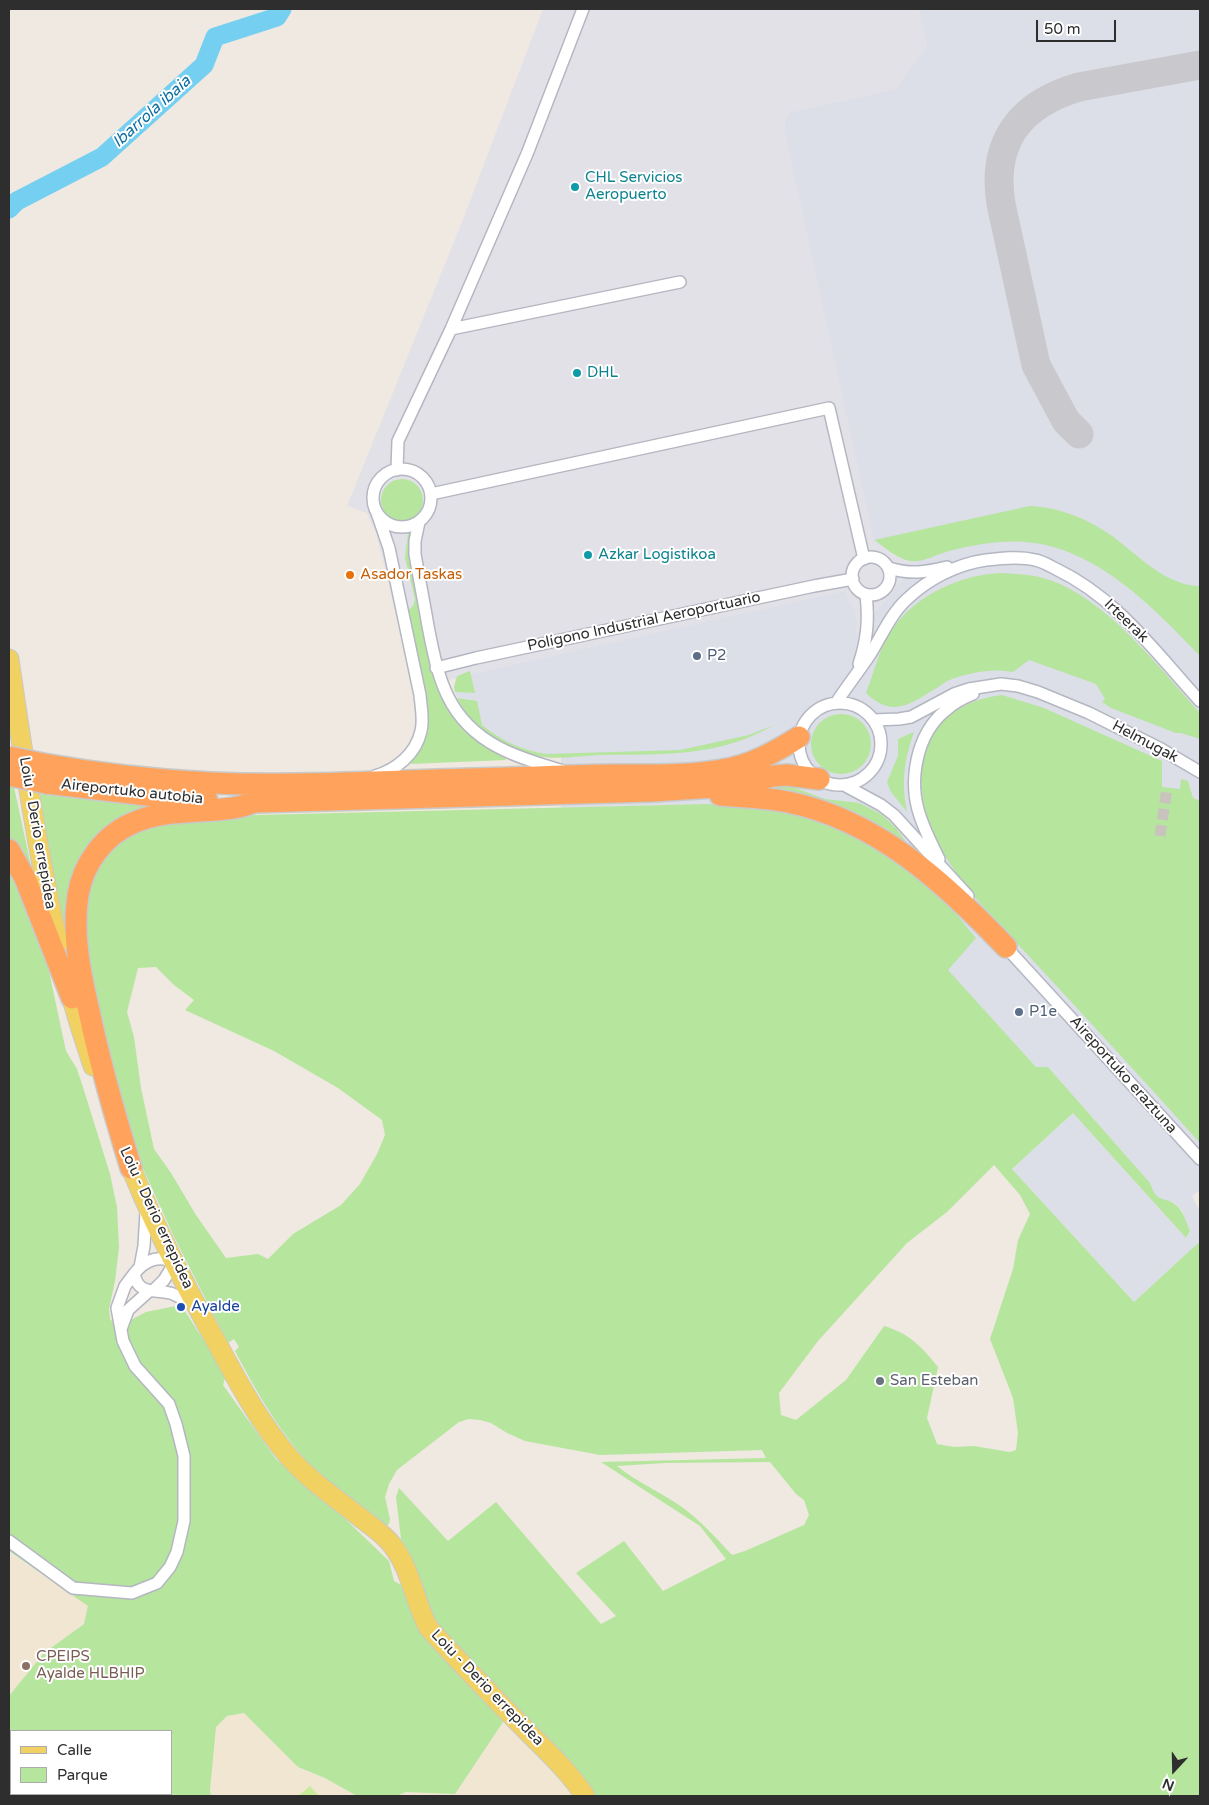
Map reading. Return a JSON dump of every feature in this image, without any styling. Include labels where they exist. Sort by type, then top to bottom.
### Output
[{"type":"highway","points":[[131,1168],[95,1039],[76,947],[77,899],[86,868],[100,846],[115,832],[133,822],[154,816],[235,808],[255,793],[354,782],[672,775],[722,770],[760,758],[799,737]]},
{"type":"highway","points":[[9,744],[44,767]]},
{"type":"highway","name":"Aireportuko autobia","points":[[9,757],[155,796],[255,793]]},
{"type":"highway","name":"Aireportuko autobia","points":[[9,775],[44,767],[160,780],[213,783],[255,793]]},
{"type":"highway","points":[[255,793],[652,791],[731,786],[773,776],[787,775],[820,779]]},
{"type":"highway","points":[[652,791],[780,800],[819,810],[850,823],[875,835],[918,863],[1006,947]]},
{"type":"highway","points":[[9,850],[25,878],[72,998]]},
{"type":"main road","name":"Loiu - Derio errepidea","points":[[9,660],[45,884],[80,1026],[105,1101],[131,1168],[197,1307],[258,1414],[290,1458],[312,1479],[391,1542],[402,1557],[420,1612],[428,1627],[560,1764],[585,1796]]},
{"type":"street","points":[[397,470],[398,441],[451,329],[527,154],[583,9]]},
{"type":"street","points":[[451,329],[680,282]]},
{"type":"street","points":[[431,494],[829,408],[864,559]]},
{"type":"street","points":[[354,782],[388,772],[404,760],[416,745],[421,731],[420,695],[388,548],[374,504],[373,495],[381,478],[388,472],[397,470],[415,472],[428,485],[431,494],[429,510],[419,522],[407,527],[394,526],[387,523],[377,513]]},
{"type":"street","points":[[419,522],[415,541],[415,554],[436,668],[451,705],[477,733],[497,747],[520,757],[579,776]]},
{"type":"street","points":[[872,557],[879,559],[889,568],[891,575],[890,583],[880,593],[866,595],[855,586],[853,579],[855,567],[864,559],[872,557]]},
{"type":"street","name":"Irteerak","points":[[971,562],[1013,558],[1036,560],[1076,579],[1122,614],[1200,701]]},
{"type":"street","points":[[889,568],[900,572],[918,573],[971,562]]},
{"type":"street","points":[[836,703],[904,601],[926,583],[946,572],[971,562]]},
{"type":"street","name":"Polígono Industrial Aeroportuario","points":[[436,668],[853,579]]},
{"type":"street","points":[[854,677],[866,644],[868,630],[866,595]]},
{"type":"street","points":[[945,871],[920,816],[916,797],[915,776],[918,755],[932,724],[945,710],[987,685]]},
{"type":"street","name":"Helmugak","points":[[874,720],[899,719],[911,716],[954,694],[987,685],[1018,686],[1038,692],[1089,713],[1161,749],[1200,772]]},
{"type":"street","points":[[836,703],[850,704],[864,710],[874,720],[879,729],[881,740],[878,761],[872,770],[855,782],[844,785],[827,783],[812,773],[801,757],[799,737],[802,727],[816,710],[825,705],[836,703]]},
{"type":"street","name":"Aireportuko eraztuna","points":[[844,785],[881,805],[894,815],[984,916],[999,934],[1006,947],[1200,1159]]},
{"type":"street","points":[[145,1198],[146,1228],[136,1281],[141,1288],[171,1294],[197,1307]]},
{"type":"street","points":[[9,1541],[73,1588],[132,1593],[157,1583],[170,1567],[177,1552],[184,1520],[184,1456],[176,1424],[168,1404],[135,1366],[128,1354],[121,1330],[117,1308],[124,1286],[137,1270],[156,1258],[166,1258],[175,1262],[164,1280],[128,1310],[121,1330]]},
{"type":"shaded area","points":[[543,9],[919,9],[927,46],[895,89],[791,112],[888,548],[905,560],[918,561],[854,638],[853,606],[845,592],[471,674],[470,671],[457,676],[456,679],[411,682],[376,533],[367,513],[347,506],[462,222]]},
{"type":"shaded area","points":[[919,9],[1200,9],[1200,1190],[1192,1196],[1200,1212],[1200,1243],[1134,1302],[1012,1169],[1073,1113],[1186,1238],[1190,1231],[1182,1211],[1175,1203],[1158,1198],[1152,1192],[1150,1183],[1048,1067],[1036,1067],[947,970],[950,907],[898,863],[862,840],[801,816],[747,805],[708,804],[561,808],[561,757],[550,758],[526,752],[492,737],[461,705],[454,687],[457,676],[470,671],[471,674],[845,591],[848,600],[853,606],[857,622],[855,636],[917,562],[905,560],[874,540],[785,132],[785,122],[791,112],[895,89],[927,46]]},
{"type":"shaded area","name":"CPEIPS Ayalde HLBHIP","points":[[9,1553],[54,1583],[91,1597],[90,1618],[77,1628],[9,1705]]},
{"type":"shaded area","points":[[244,1713],[298,1767],[325,1778],[357,1796],[211,1796],[216,1727],[227,1716]]},
{"type":"shaded area","points":[[505,1719],[577,1796],[396,1796],[406,1792],[455,1794]]},
{"type":"green space","points":[[402,479],[417,485],[423,500],[417,515],[402,521],[387,515],[381,500],[387,485]]},
{"type":"green space","points":[[1030,506],[1062,511],[1083,519],[1112,536],[1164,575],[1188,585],[1200,586],[1200,656],[1143,600],[1122,583],[1076,555],[1051,546],[1025,542],[986,544],[965,547],[924,560],[910,561],[896,555],[874,540]]},
{"type":"green space","points":[[408,533],[413,534],[412,568],[431,665],[440,694],[449,711],[463,730],[505,757],[506,760],[410,764],[423,740],[427,708],[406,612],[413,606],[415,599],[405,558]]},
{"type":"green space","points":[[1001,573],[1031,576],[1053,581],[1080,595],[1099,608],[1136,641],[1200,713],[1200,739],[1176,733],[1111,708],[1102,702],[1105,699],[1096,684],[1029,660],[1013,672],[998,670],[982,671],[952,679],[917,700],[901,706],[892,707],[884,705],[875,701],[866,693],[884,643],[893,628],[918,602],[949,585],[966,579]]},
{"type":"green space","points":[[470,671],[475,693],[455,692],[454,687],[457,676]]},
{"type":"green space","points":[[1002,695],[1044,708],[1162,761],[1162,787],[1180,789],[1181,779],[1188,781],[1193,798],[1200,801],[1200,1143],[970,891],[947,859],[931,828],[926,814],[922,785],[924,756],[929,742],[937,729],[950,715],[966,705],[992,696]]},
{"type":"green space","points":[[457,698],[477,701],[482,725],[497,736],[528,750],[546,754],[680,750],[749,735],[774,725],[753,736],[731,743],[689,752],[561,758],[545,757],[525,753],[491,736],[472,719]]},
{"type":"green space","points":[[841,714],[858,719],[866,727],[871,744],[866,761],[858,769],[841,774],[824,769],[816,761],[811,744],[816,727],[824,719]]},
{"type":"green space","points":[[914,732],[904,772],[907,812],[891,792],[887,782],[898,756],[898,739]]},
{"type":"green space","points":[[9,786],[14,787],[38,898],[9,841]]},
{"type":"green space","points":[[790,786],[825,799],[859,803],[881,814],[896,828],[908,845],[885,830],[792,793],[765,787]]},
{"type":"green space","points":[[39,794],[150,807],[99,836],[75,971],[63,928]]},
{"type":"green space","points":[[708,804],[762,807],[804,816],[849,834],[912,873],[949,906],[976,938],[948,970],[1036,1067],[1048,1067],[1150,1183],[1155,1194],[1172,1202],[1179,1208],[1190,1231],[1186,1238],[1073,1113],[1012,1169],[1134,1302],[1200,1243],[1200,1796],[590,1796],[430,1620],[401,1539],[396,1497],[399,1488],[448,1541],[496,1502],[601,1624],[616,1616],[576,1573],[624,1541],[663,1591],[726,1559],[700,1526],[601,1462],[766,1458],[762,1450],[600,1455],[525,1441],[491,1423],[469,1419],[459,1422],[397,1470],[389,1484],[385,1497],[390,1519],[389,1524],[383,1527],[324,1479],[292,1444],[252,1383],[235,1351],[239,1347],[234,1339],[228,1343],[175,1239],[139,1160],[117,1099],[90,982],[83,895],[109,849],[132,830],[157,822],[255,815]],"holes":[[[156,967],[174,985],[194,1000],[185,1010],[274,1051],[338,1088],[382,1120],[385,1135],[377,1154],[360,1184],[341,1205],[293,1234],[268,1259],[258,1254],[226,1258],[154,1149],[141,1088],[134,1037],[127,1012],[138,968]],[[994,1165],[1020,1195],[1030,1214],[1018,1240],[1013,1269],[990,1339],[1013,1398],[1018,1433],[1016,1450],[1010,1452],[974,1446],[954,1447],[937,1444],[927,1418],[938,1367],[908,1337],[884,1326],[846,1380],[796,1420],[781,1415],[779,1393],[818,1341],[907,1243],[947,1212]],[[770,1462],[796,1494],[804,1500],[809,1515],[804,1525],[732,1555],[702,1524],[682,1507],[617,1466],[665,1463]]]},
{"type":"green space","points":[[9,869],[41,934],[66,1051],[77,1069],[110,1174],[117,1207],[119,1247],[109,1309],[110,1319],[114,1323],[127,1322],[146,1312],[181,1305],[226,1375],[223,1385],[276,1459],[336,1510],[389,1561],[394,1581],[405,1587],[505,1719],[455,1794],[406,1792],[396,1796],[357,1796],[325,1778],[298,1767],[244,1713],[227,1716],[216,1727],[211,1796],[107,1796],[172,1795],[172,1730],[10,1730],[10,1795],[44,1796],[9,1796],[9,1696],[44,1653],[84,1624],[88,1606],[9,1551]]},
{"type":"green space","points":[[310,1786],[319,1796],[298,1796]]},
{"type":"waterway","name":"Ibarrola ibaia","points":[[9,209],[17,201],[102,157],[204,65],[215,37],[277,17],[282,9]]},
{"type":"taxiway","points":[[1079,434],[1066,421],[1036,365],[1001,204],[999,182],[1001,162],[1006,144],[1014,129],[1026,115],[1058,94],[1079,87],[1200,65]]},
{"type":"tunnel","points":[[1160,836],[1167,788]]},
{"type":"place","name":"CHL Servicios Aeropuerto","points":[[575,187]]},
{"type":"place","name":"DHL","points":[[577,373]]},
{"type":"place","name":"Azkar Logistikoa","points":[[588,555]]},
{"type":"place","name":"Asador Taskas","points":[[350,575]]},
{"type":"place","name":"P2","points":[[697,656]]},
{"type":"place","name":"P1e","points":[[1019,1012]]},
{"type":"place","name":"Ayalde","points":[[181,1307]]},
{"type":"place","name":"San Esteban","points":[[880,1381]]},
{"type":"place","name":"CPEIPS Ayalde HLBHIP","points":[[26,1666]]}]
